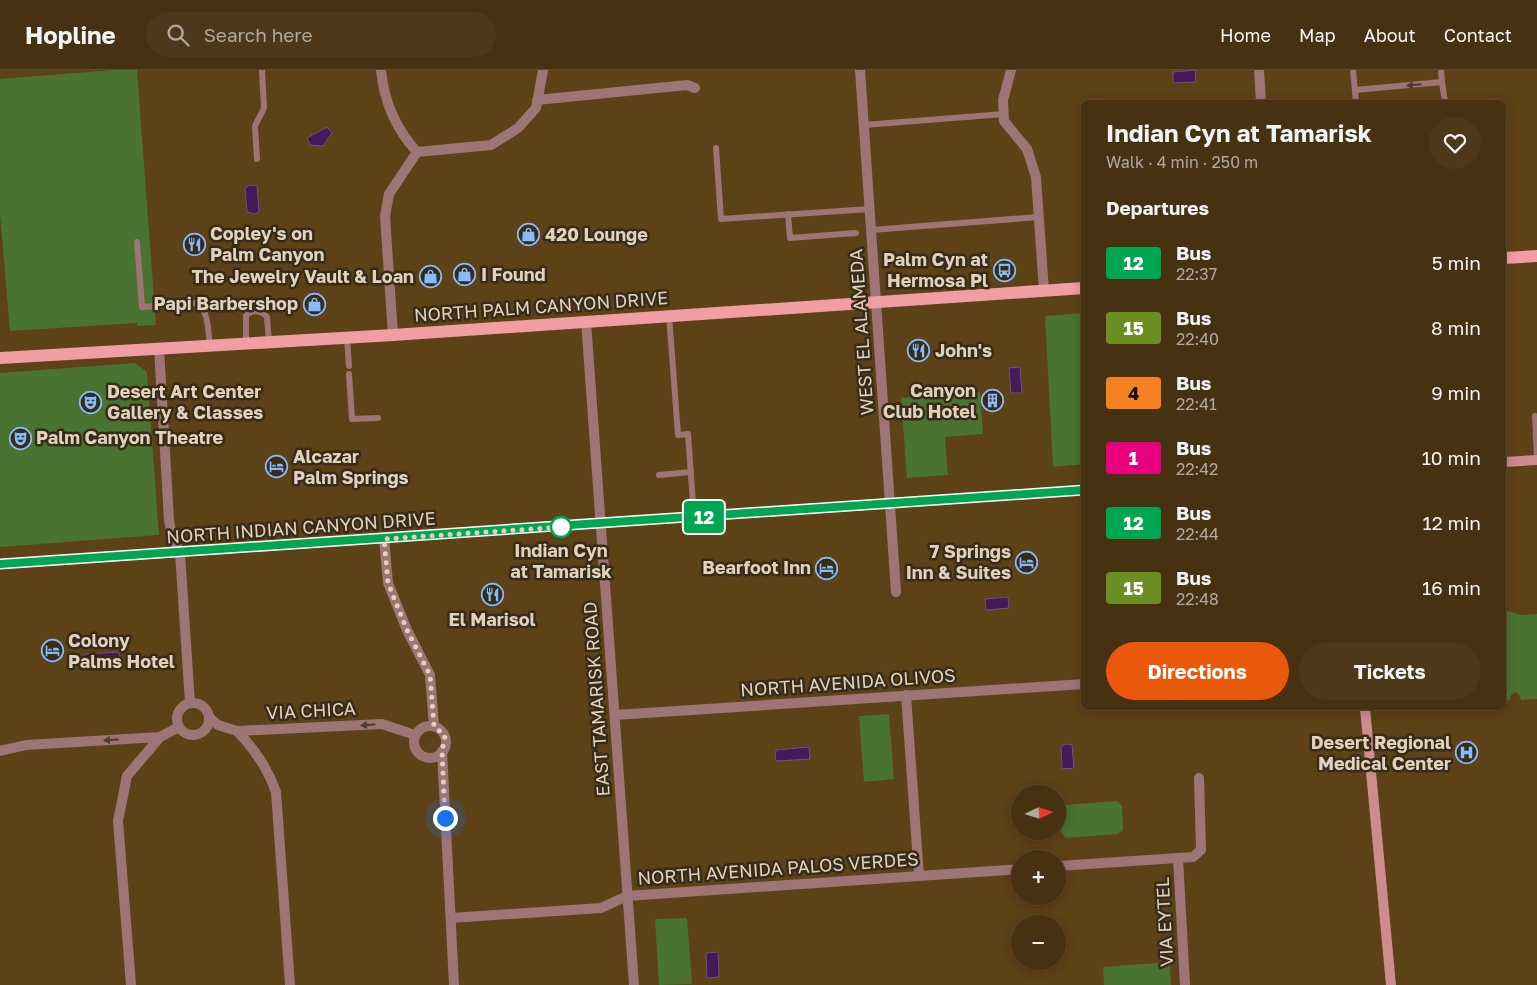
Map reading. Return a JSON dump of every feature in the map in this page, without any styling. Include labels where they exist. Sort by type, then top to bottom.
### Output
[{"type":"main road","points":[[1506,258],[1537,256]]},
{"type":"main road","name":"NORTH PALM CANYON DRIVE","points":[[0,358],[347,338],[876,300],[1081,288]]},
{"type":"main road","points":[[1506,462],[1537,458]]},
{"type":"main road","name":"NORTH INDIAN CANYON DRIVE","points":[[0,564],[1081,490]]},
{"type":"main road","points":[[1365,710],[1391,985]]},
{"type":"street","points":[[381,70],[388,107],[404,137],[417,152]]},
{"type":"street","points":[[417,152],[491,145],[518,128],[536,108],[543,70]]},
{"type":"street","name":"WEST EL ALAMEDA","points":[[860,70],[896,592]]},
{"type":"street","points":[[1011,70],[1002,100],[1004,121],[1027,149],[1036,177],[1044,291]]},
{"type":"street","points":[[1259,70],[1262,100]]},
{"type":"street","points":[[537,100],[687,85],[695,88]]},
{"type":"street","points":[[393,335],[385,216],[389,194],[417,152]]},
{"type":"street","name":"EAST TAMARISK ROAD","points":[[586,321],[634,985]]},
{"type":"street","points":[[159,348],[169,520],[172,537],[180,553],[190,703],[179,710],[177,721],[179,727],[187,734],[198,735],[207,729],[210,718]]},
{"type":"street","points":[[384,539],[388,583],[407,630],[430,675],[434,726],[445,736],[442,751],[454,985]]},
{"type":"street","name":"NORTH AVENIDA OLIVOS","points":[[615,715],[1081,684]]},
{"type":"street","points":[[906,695],[919,876]]},
{"type":"street","name":"VIA CHICA","points":[[190,703],[202,705],[209,713],[210,718],[218,725],[237,730],[382,724],[415,735]]},
{"type":"street","points":[[434,726],[423,727],[415,735],[414,745],[420,754],[429,758],[442,751]]},
{"type":"street","points":[[131,985],[118,821],[127,776],[160,738],[179,727]]},
{"type":"street","points":[[237,730],[256,751],[276,792],[290,985]]},
{"type":"street","points":[[0,751],[26,745],[160,738]]},
{"type":"street","points":[[1066,865],[1193,857],[1201,850],[1199,778]]},
{"type":"street","name":"VIA EYTEL","points":[[1178,858],[1185,985]]},
{"type":"street","name":"NORTH AVENIDA PALOS VERDES","points":[[451,918],[601,908],[627,896],[1011,870]]},
{"type":"lane","points":[[257,159],[255,126],[264,108],[262,70]]},
{"type":"lane","points":[[1353,70],[1356,100]]},
{"type":"lane","points":[[1441,70],[1445,100]]},
{"type":"lane","points":[[1355,90],[1442,82]]},
{"type":"lane","points":[[864,125],[1004,114]]},
{"type":"lane","points":[[716,148],[721,219],[870,209]]},
{"type":"lane","points":[[788,214],[790,238],[856,233]]},
{"type":"lane","points":[[872,230],[1039,217]]},
{"type":"lane","points":[[137,242],[142,307],[197,303],[202,306],[205,315],[210,346]]},
{"type":"lane","points":[[246,344],[246,316],[253,311],[263,313],[267,317],[269,342]]},
{"type":"lane","points":[[669,315],[678,435],[688,434],[694,517]]},
{"type":"lane","points":[[347,338],[348,366]]},
{"type":"lane","points":[[349,374],[352,419],[378,418]]},
{"type":"lane","points":[[1535,416],[1537,458]]},
{"type":"lane","points":[[659,474],[691,472]]},
{"type":"green space","points":[[113,70],[137,70],[156,325],[137,326],[137,323],[10,331],[0,215],[0,79]]},
{"type":"green space","points":[[1081,313],[1081,464],[1053,467],[1045,316]]},
{"type":"green space","points":[[135,363],[147,372],[159,535],[0,547],[0,373]]},
{"type":"green space","points":[[980,392],[983,434],[945,437],[948,475],[907,478],[901,398]]},
{"type":"green space","points":[[1506,611],[1521,615],[1537,614],[1537,699],[1521,700],[1516,692],[1511,695],[1510,700],[1506,701]]},
{"type":"green space","points":[[889,714],[894,779],[864,782],[859,716]]},
{"type":"green space","points":[[1117,801],[1122,806],[1123,830],[1118,834],[1066,838],[1066,805]]},
{"type":"green space","points":[[687,918],[692,984],[659,985],[655,919]]},
{"type":"green space","points":[[1170,962],[1171,985],[1104,985],[1103,967]]},
{"type":"shaded area","points":[[1195,70],[1196,82],[1173,83],[1173,72]]},
{"type":"shaded area","points":[[327,127],[332,133],[323,146],[310,145],[307,138]]},
{"type":"shaded area","points":[[250,185],[257,186],[259,212],[254,214],[247,212],[245,188]]},
{"type":"shaded area","points":[[1020,367],[1022,393],[1011,393],[1009,368]]},
{"type":"shaded area","points":[[1008,597],[1009,608],[986,610],[985,599]]},
{"type":"shaded area","points":[[119,652],[120,666],[86,668],[85,654]]},
{"type":"shaded area","points":[[1066,744],[1072,745],[1074,768],[1062,769],[1061,746]]},
{"type":"shaded area","points":[[809,747],[810,759],[777,761],[775,759],[776,750]]},
{"type":"shaded area","points":[[718,952],[719,977],[707,978],[706,953]]},
{"type":"bus line","name":"12","points":[[0,564],[1081,490]]},
{"type":"place","name":"420 Lounge","points":[[529,235]]},
{"type":"place","name":"Copley's on Palm Canyon","points":[[194,244]]},
{"type":"place","name":"Palm Cyn at Hermosa Pl","points":[[1004,270]]},
{"type":"place","name":"I Found","points":[[465,275]]},
{"type":"place","name":"The Jewelry Vault & Loan","points":[[430,277]]},
{"type":"place","name":"Papi Barbershop","points":[[314,304]]},
{"type":"place","name":"John's","points":[[919,351]]},
{"type":"place","name":"Canyon Club Hotel","points":[[992,401]]},
{"type":"place","name":"Desert Art Center Gallery & Classes","points":[[91,402]]},
{"type":"place","name":"Palm Canyon Theatre","points":[[20,438]]},
{"type":"place","name":"Alcazar Palm Springs","points":[[277,467]]},
{"type":"place","name":"Indian Cyn at Tamarisk","points":[[561,527]]},
{"type":"place","name":"7 Springs Inn & Suites","points":[[1027,562]]},
{"type":"place","name":"Bearfoot Inn","points":[[827,568]]},
{"type":"place","name":"El Marisol","points":[[492,595]]},
{"type":"place","name":"Colony Palms Hotel","points":[[52,651]]},
{"type":"place","name":"Desert Regional Medical Center","points":[[1467,753]]},
{"type":"route","points":[[445,818],[442,751],[445,747],[445,736],[434,726],[430,675],[407,630],[388,583],[384,539],[561,527]]}]
